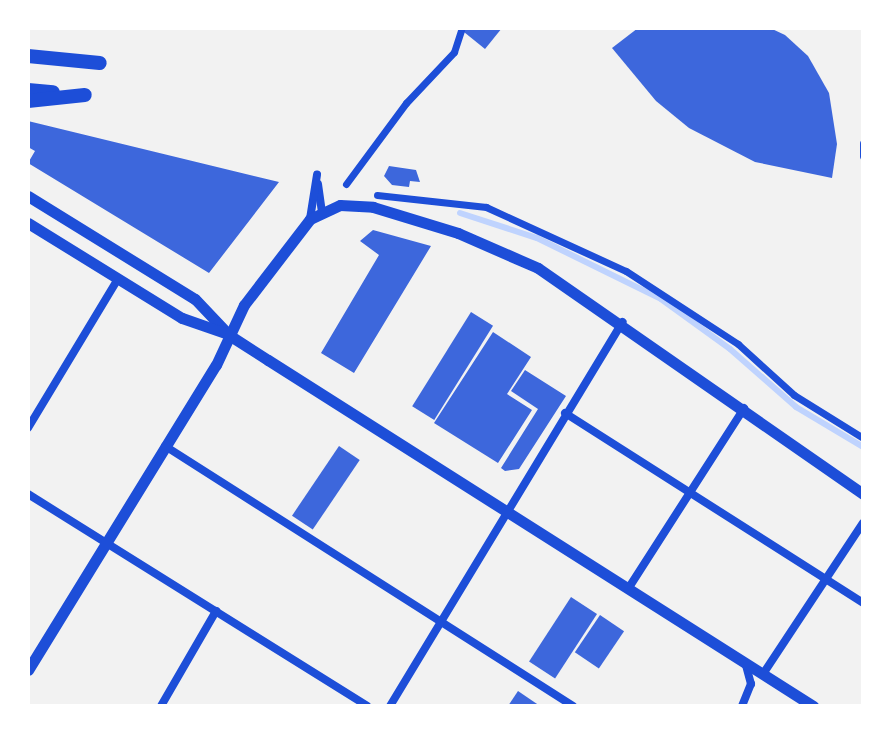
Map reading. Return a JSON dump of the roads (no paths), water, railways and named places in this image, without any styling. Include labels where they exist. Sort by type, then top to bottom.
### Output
[{"type":"highway","points":[[28,56],[100,63]]},
{"type":"highway","points":[[28,90],[85,95],[28,101]]},
{"type":"street","points":[[346,184],[406,103],[454,52],[461,30]]},
{"type":"street","points":[[863,143],[863,156]]},
{"type":"street","points":[[310,219],[317,175],[322,211]]},
{"type":"street","points":[[377,195],[486,207],[626,271],[689,310],[794,395],[863,438]]},
{"type":"street","points":[[28,196],[195,299],[229,335]]},
{"type":"street","points":[[28,670],[165,446],[244,305],[310,219],[340,205],[373,207],[492,245],[623,322],[863,494]]},
{"type":"street","points":[[28,223],[182,318],[229,335],[813,706]]},
{"type":"street","points":[[28,428],[118,279]]},
{"type":"street","points":[[390,706],[494,541],[504,510],[623,322]]},
{"type":"street","points":[[628,589],[745,408]]},
{"type":"street","points":[[565,413],[863,603]]},
{"type":"street","points":[[165,446],[573,706]]},
{"type":"street","points":[[28,494],[367,706]]},
{"type":"street","points":[[763,674],[863,523]]},
{"type":"street","points":[[161,706],[216,611]]},
{"type":"street","points":[[742,706],[751,684],[743,662]]},
{"type":"waterway","points":[[460,213],[537,238],[661,299],[730,349],[796,407],[863,447]]}]
